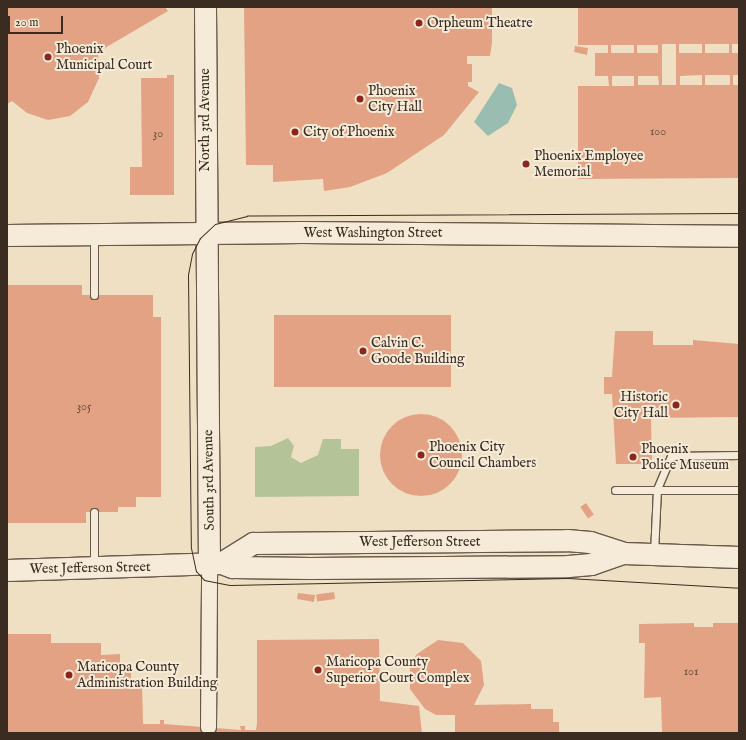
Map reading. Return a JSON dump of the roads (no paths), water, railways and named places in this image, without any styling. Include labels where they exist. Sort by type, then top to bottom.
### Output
[{"type":"main road","name":"North 3rd Avenue","points":[[205,7],[206,233]]},
{"type":"main road","name":"West Washington Street","points":[[7,235],[206,233],[739,236]]},
{"type":"main road","name":"South 3rd Avenue","points":[[206,233],[215,564]]},
{"type":"main road","name":"West Jefferson Street","points":[[7,570],[215,564],[232,567],[310,568],[568,566],[591,564],[623,553],[739,557]]},
{"type":"street","name":"South 3rd Avenue","points":[[208,727],[215,564]]},
{"type":"lane","points":[[94,234],[94,295]]},
{"type":"lane","points":[[654,555],[657,489],[671,456],[739,455]]},
{"type":"lane","points":[[615,490],[739,490]]},
{"type":"lane","points":[[94,512],[94,568]]},
{"type":"water","points":[[499,83],[512,88],[517,105],[508,123],[488,136],[474,122]]},
{"type":"tram line","points":[[739,213],[247,216],[215,224],[200,238],[192,254],[188,274],[191,548],[196,571],[204,580],[230,585],[568,578],[739,588]]},
{"type":"place","name":"Orpheum Theatre","points":[[419,23]]},
{"type":"place","name":"Phoenix Municipal Court","points":[[48,57]]},
{"type":"place","name":"Phoenix City Hall","points":[[360,99]]},
{"type":"place","name":"City of Phoenix","points":[[295,132]]},
{"type":"place","name":"Phoenix Employee Memorial","points":[[526,164]]},
{"type":"place","name":"Calvin C. Goode Building","points":[[363,351]]},
{"type":"place","name":"Historic City Hall","points":[[676,405]]},
{"type":"place","name":"Phoenix City Council Chambers","points":[[421,455]]},
{"type":"place","name":"Phoenix Police Museum","points":[[633,457]]},
{"type":"place","name":"Maricopa County Superior Court Complex","points":[[318,670]]},
{"type":"place","name":"Maricopa County Administration Building","points":[[69,675]]}]
